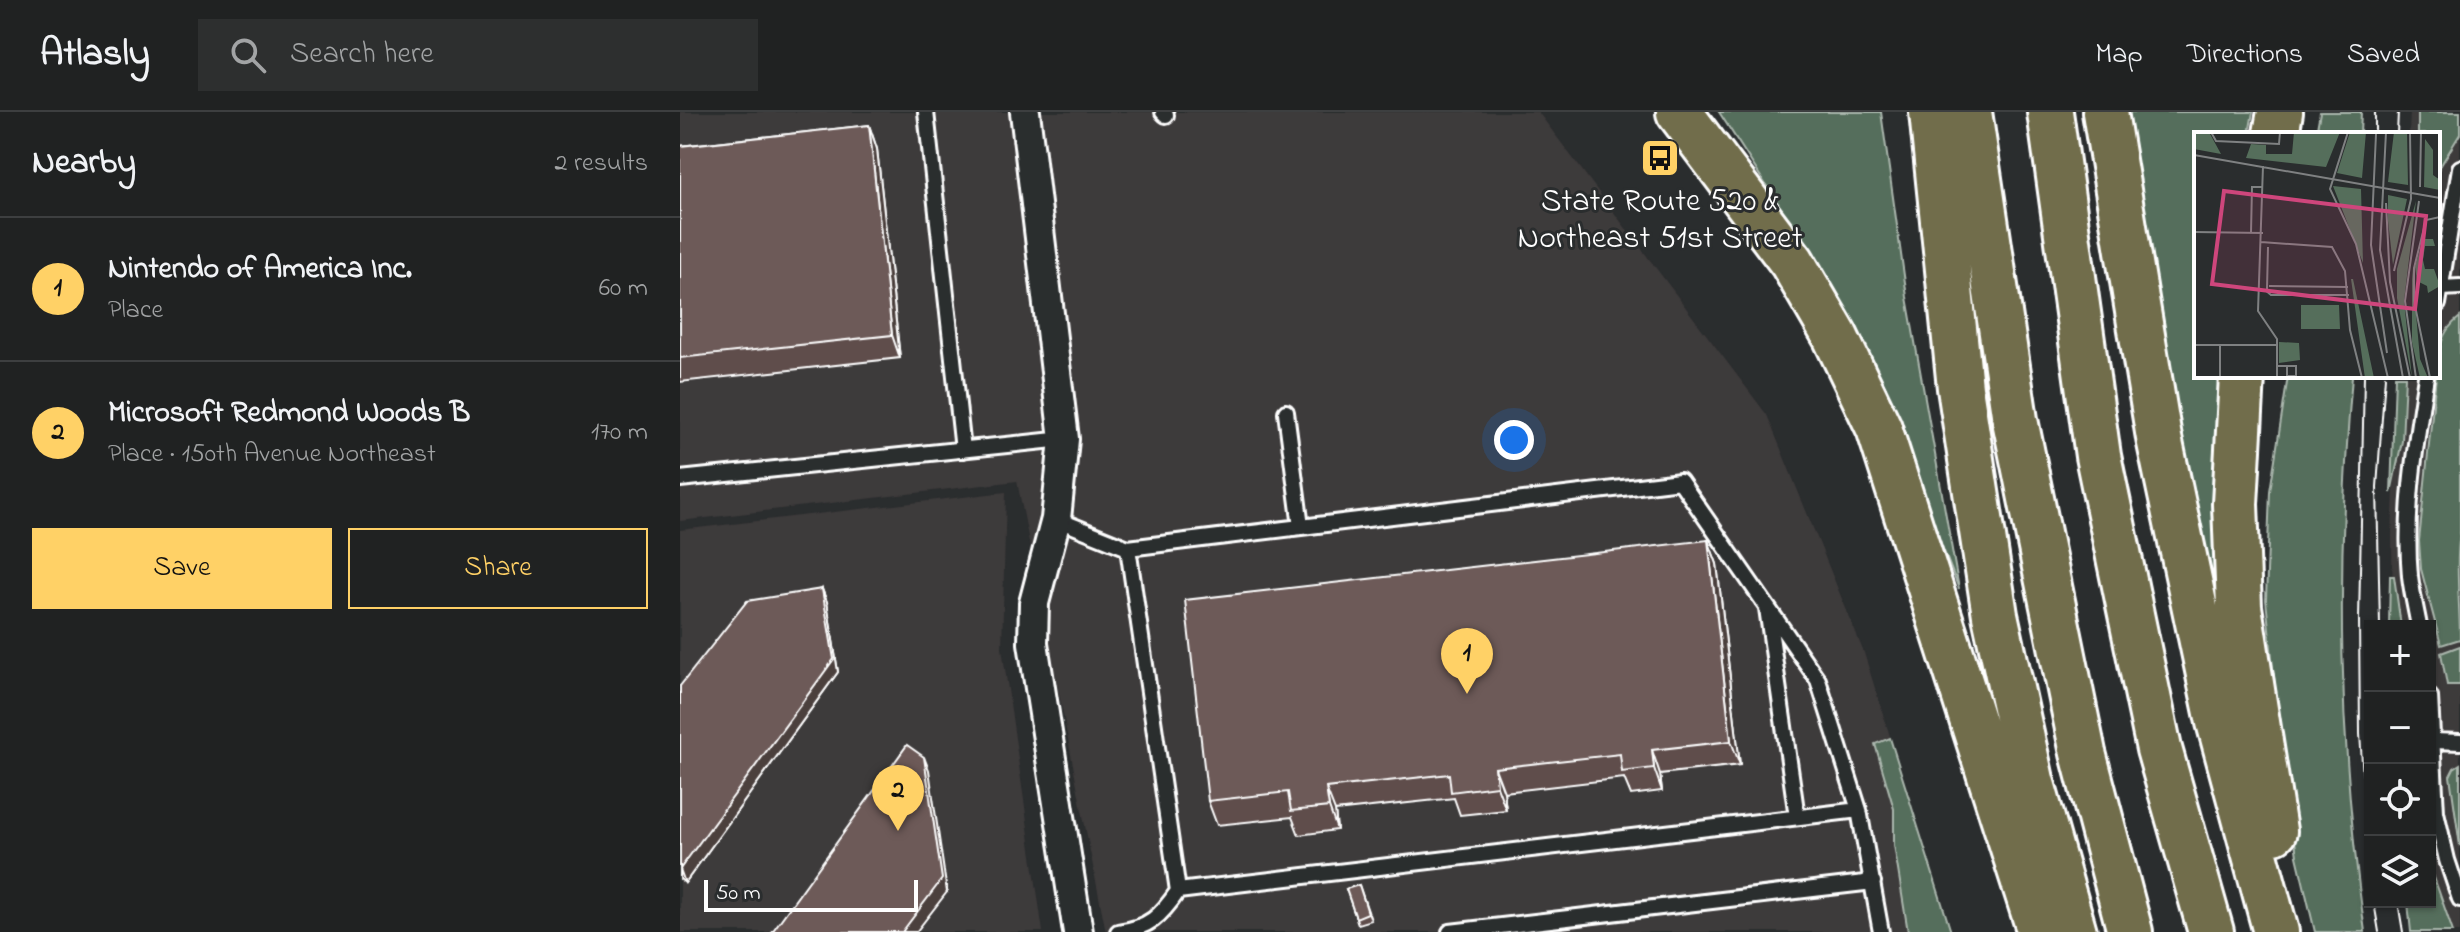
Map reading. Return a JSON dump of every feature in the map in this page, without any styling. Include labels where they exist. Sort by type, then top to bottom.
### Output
[{"type":"highway","points":[[1679,112],[1792,262],[1835,336],[1879,428],[2040,932]]},
{"type":"highway","points":[[1932,112],[1960,388],[1995,615],[2031,780],[2074,932]]},
{"type":"highway","points":[[1969,112],[2015,420],[2083,753],[2130,932]]},
{"type":"highway","points":[[2050,112],[2098,456],[2159,749],[2211,932]]},
{"type":"highway","points":[[2105,112],[2159,438],[2219,722],[2276,932]]},
{"type":"highway","points":[[2276,132],[2280,112]]},
{"type":"highway","points":[[2242,378],[2235,504],[2239,607],[2290,932]]},
{"type":"street","points":[[1029,113],[1064,439],[1056,519],[1034,603],[1033,643],[1078,932]]},
{"type":"lane","points":[[926,112],[963,450]]},
{"type":"lane","points":[[2440,293],[2460,168]]},
{"type":"lane","points":[[2441,288],[2460,287]]},
{"type":"lane","points":[[2418,620],[2410,577],[2409,527],[2414,452],[2426,378]]},
{"type":"lane","points":[[1286,412],[1301,527]]},
{"type":"lane","points":[[680,479],[1064,439]]},
{"type":"lane","points":[[1056,519],[1128,548],[1680,481],[1767,602],[1818,680],[1859,810],[1881,932]]},
{"type":"lane","points":[[1118,932],[1144,930],[1178,891],[1128,548]]},
{"type":"lane","points":[[1767,602],[1797,817]]},
{"type":"lane","points":[[2436,741],[2460,742]]},
{"type":"lane","points":[[2435,764],[2436,812],[2460,899]]},
{"type":"lane","points":[[1178,891],[1859,810]]},
{"type":"lane","points":[[1450,932],[1873,882]]},
{"type":"shaded area","points":[[680,112],[1538,112],[1767,415],[1864,653],[1951,932],[1106,932],[1017,481],[680,521]]},
{"type":"shaded area","points":[[2410,112],[2460,112],[2460,932],[2417,932],[2427,908],[2436,908],[2436,620],[2393,620],[2392,535],[2399,378],[2440,378],[2440,132],[2409,132]]},
{"type":"shaded area","points":[[1006,492],[1002,648],[1043,932],[680,932],[680,530]]},
{"type":"green space","points":[[1719,112],[1881,112],[1907,297],[1959,589],[1898,435],[1829,283]]},
{"type":"green space","points":[[2122,112],[2253,112],[2249,132],[2194,132],[2194,378],[2226,378],[2220,574],[2209,578]]},
{"type":"green space","points":[[2320,112],[2361,112],[2360,132],[2316,132]]},
{"type":"green space","points":[[2418,112],[2460,112],[2460,134],[2440,167],[2440,132],[2418,132]]},
{"type":"green space","points":[[2460,317],[2460,639],[2441,645],[2421,569],[2419,541],[2436,378],[2440,378],[2440,348],[2448,329]]},
{"type":"green space","points":[[2288,378],[2352,378],[2343,516],[2342,654],[2349,792],[2365,932],[2315,932],[2297,856],[2266,600],[2270,491]]},
{"type":"green space","points":[[2395,378],[2405,378],[2402,441],[2391,493]]},
{"type":"green space","points":[[2390,576],[2394,576],[2400,620],[2389,620]]},
{"type":"green space","points":[[2460,646],[2460,685],[2447,685],[2441,653]]},
{"type":"green space","points":[[1890,738],[1951,932],[1908,932],[1894,845],[1894,809],[1875,744]]},
{"type":"green space","points":[[2460,764],[2460,846],[2450,776]]},
{"type":"green space","points":[[2436,883],[2453,932],[2411,932],[2409,908],[2436,908]]},
{"type":"building","points":[[869,125],[892,335],[680,358],[680,146]]},
{"type":"building","points":[[1708,540],[1731,741],[1652,750],[1654,768],[1622,772],[1620,754],[1495,768],[1497,786],[1451,792],[1449,774],[1326,788],[1329,807],[1291,811],[1288,792],[1208,801],[1185,600]]},
{"type":"building","points":[[822,589],[834,659],[680,869],[680,686],[747,601]]},
{"type":"building","points":[[907,745],[924,757],[942,879],[902,932],[772,932]]},
{"type":"building","points":[[1359,885],[1368,913],[1356,918],[1346,889]]},
{"type":"tram line","points":[[2375,112],[2375,132]]},
{"type":"tram line","points":[[2397,132],[2398,112]]},
{"type":"tram line","points":[[2364,378],[2359,620],[2360,734],[2367,836]]},
{"type":"tram line","points":[[2380,620],[2377,487],[2385,378]]},
{"type":"tram line","points":[[2375,908],[2379,932]]},
{"type":"tram line","points":[[2399,908],[2403,932]]},
{"type":"place","name":"State Route 520 & Northeast 51st Street","points":[[1660,158]]},
{"type":"place","name":"Nintendo of America Inc.","points":[[1467,694]]},
{"type":"place","name":"Microsoft Redmond Woods B","points":[[898,831]]}]
